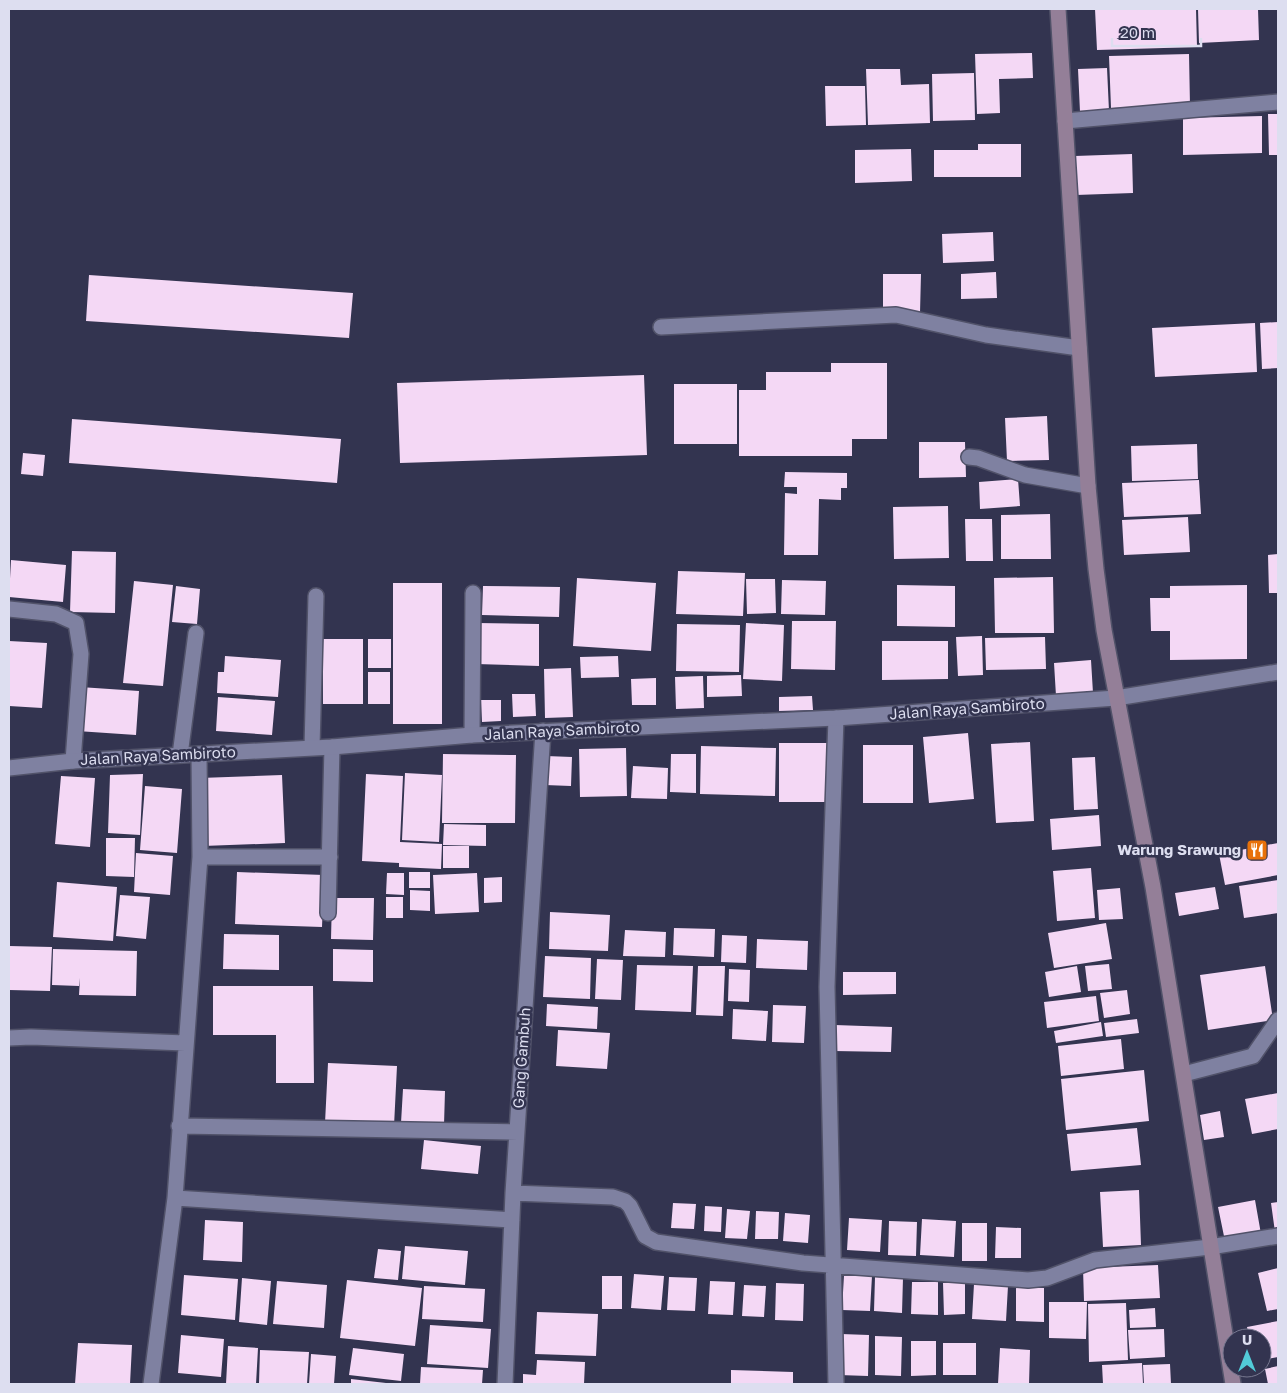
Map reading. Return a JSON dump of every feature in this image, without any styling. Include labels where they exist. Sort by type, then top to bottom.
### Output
[{"type":"main road","points":[[1058,9],[1088,486],[1104,630],[1154,887],[1233,1384]]},
{"type":"street","points":[[1065,121],[1278,102]]},
{"type":"street","points":[[661,327],[896,315],[986,335],[1079,348]]},
{"type":"street","points":[[969,457],[978,458],[1006,470],[1026,475],[1088,486]]},
{"type":"street","points":[[472,593],[472,735]]},
{"type":"street","points":[[312,747],[316,596]]},
{"type":"street","points":[[9,609],[56,614],[76,623],[81,654],[72,761]]},
{"type":"street","points":[[180,755],[196,634]]},
{"type":"street","name":"Jalan Raya Sambiroto","points":[[9,768],[72,761],[332,747],[472,735],[836,718],[1116,698],[1278,672]]},
{"type":"street","points":[[836,718],[827,987],[836,1384]]},
{"type":"street","name":"Gang Gambuh","points":[[505,1384],[513,1193],[543,731]]},
{"type":"street","points":[[328,913],[332,747]]},
{"type":"street","points":[[151,1384],[175,1198],[200,857],[199,754]]},
{"type":"street","points":[[200,857],[330,857]]},
{"type":"street","points":[[1184,1074],[1253,1056],[1278,1020]]},
{"type":"street","points":[[9,1038],[31,1037],[185,1043]]},
{"type":"street","points":[[180,1126],[518,1132]]},
{"type":"street","points":[[513,1193],[613,1197],[625,1201],[630,1206],[646,1236],[656,1242],[833,1266],[1028,1280],[1048,1278],[1095,1260],[1210,1247],[1278,1236]]},
{"type":"street","points":[[175,1198],[512,1220]]},
{"type":"building","points":[[1095,9],[1196,9],[1197,47],[1097,50]]},
{"type":"building","points":[[1198,9],[1258,9],[1259,40],[1199,43]]},
{"type":"building","points":[[1032,53],[1033,78],[999,79],[1000,113],[977,114],[975,54]]},
{"type":"building","points":[[1189,54],[1190,106],[1111,108],[1109,56]]},
{"type":"building","points":[[1107,68],[1109,111],[1080,112],[1078,69]]},
{"type":"building","points":[[866,69],[900,69],[901,85],[929,84],[930,123],[868,125]]},
{"type":"building","points":[[974,73],[975,120],[933,121],[932,74]]},
{"type":"building","points":[[825,86],[865,86],[866,125],[826,126]]},
{"type":"building","points":[[1268,114],[1278,114],[1278,155],[1269,155]]},
{"type":"building","points":[[1262,116],[1262,153],[1183,155],[1183,118]]},
{"type":"building","points":[[978,144],[1021,144],[1021,177],[934,177],[934,150],[978,150]]},
{"type":"building","points":[[911,149],[912,181],[855,183],[855,150]]},
{"type":"building","points":[[1132,154],[1133,193],[1076,195],[1075,156]]},
{"type":"building","points":[[993,232],[994,261],[943,263],[942,234]]},
{"type":"building","points":[[996,272],[997,298],[961,299],[961,274]]},
{"type":"building","points":[[883,274],[921,274],[920,313],[883,312]]},
{"type":"building","points":[[89,275],[353,293],[349,338],[86,321]]},
{"type":"building","points":[[1278,322],[1278,368],[1262,369],[1260,323]]},
{"type":"building","points":[[1255,323],[1257,372],[1155,377],[1152,328]]},
{"type":"building","points":[[831,363],[887,363],[887,439],[852,439],[852,456],[739,456],[739,390],[766,390],[766,372],[831,372]]},
{"type":"building","points":[[644,375],[647,455],[400,463],[397,383]]},
{"type":"building","points":[[674,384],[737,384],[737,444],[674,444]]},
{"type":"building","points":[[1047,416],[1049,460],[1007,461],[1005,418]]},
{"type":"building","points":[[72,419],[341,439],[337,483],[69,463]]},
{"type":"building","points":[[919,442],[965,442],[966,477],[919,478]]},
{"type":"building","points":[[1197,444],[1198,479],[1132,481],[1131,446]]},
{"type":"building","points":[[23,453],[45,455],[43,476],[21,474]]},
{"type":"building","points":[[785,472],[847,473],[847,488],[841,488],[841,500],[819,499],[818,555],[784,555],[785,493],[797,494],[797,487],[784,487]]},
{"type":"building","points":[[1018,479],[1020,506],[980,509],[979,482]]},
{"type":"building","points":[[1199,480],[1201,514],[1124,517],[1122,483]]},
{"type":"building","points":[[948,506],[949,558],[894,559],[893,507]]},
{"type":"building","points":[[1050,514],[1051,559],[1001,559],[1001,515]]},
{"type":"building","points":[[1188,517],[1190,552],[1124,555],[1122,520]]},
{"type":"building","points":[[965,519],[992,519],[993,561],[966,561]]},
{"type":"building","points":[[72,551],[116,552],[115,613],[70,612]]},
{"type":"building","points":[[1278,554],[1278,593],[1269,593],[1268,555]]},
{"type":"building","points":[[11,560],[66,565],[63,602],[9,597]]},
{"type":"building","points":[[678,571],[745,573],[743,616],[676,614]]},
{"type":"building","points":[[1053,577],[1054,633],[995,633],[994,578]]},
{"type":"building","points":[[577,578],[656,583],[651,651],[573,646]]},
{"type":"building","points":[[746,579],[775,579],[776,613],[747,614]]},
{"type":"building","points":[[782,580],[826,581],[825,615],[781,614]]},
{"type":"building","points":[[134,581],[173,585],[163,686],[123,683]]},
{"type":"building","points":[[393,583],[442,583],[442,724],[393,724]]},
{"type":"building","points":[[897,585],[955,586],[955,627],[897,626]]},
{"type":"building","points":[[1247,585],[1247,659],[1170,660],[1170,631],[1151,631],[1150,598],[1170,598],[1170,586]]},
{"type":"building","points":[[176,586],[200,589],[197,624],[172,622]]},
{"type":"building","points":[[483,586],[560,587],[559,617],[482,615]]},
{"type":"building","points":[[792,621],[836,621],[835,670],[791,669]]},
{"type":"building","points":[[477,623],[539,624],[539,666],[476,664]]},
{"type":"building","points":[[746,623],[784,625],[782,681],[743,679]]},
{"type":"building","points":[[677,624],[740,625],[739,672],[676,671]]},
{"type":"building","points":[[982,636],[983,675],[958,676],[956,637]]},
{"type":"building","points":[[1045,637],[1046,669],[986,670],[985,638]]},
{"type":"building","points":[[323,639],[363,639],[363,704],[323,704]]},
{"type":"building","points":[[368,639],[391,639],[391,668],[368,668]]},
{"type":"building","points":[[9,641],[47,643],[42,708],[9,706]]},
{"type":"building","points":[[882,641],[948,641],[948,679],[882,680]]},
{"type":"building","points":[[225,656],[281,660],[278,697],[217,693],[218,672],[224,672]]},
{"type":"building","points":[[618,656],[619,677],[581,678],[580,657]]},
{"type":"building","points":[[1091,660],[1093,693],[1056,696],[1054,663]]},
{"type":"building","points":[[571,668],[573,717],[545,718],[544,669]]},
{"type":"building","points":[[368,672],[390,672],[390,704],[368,704]]},
{"type":"building","points":[[741,675],[742,696],[707,697],[707,676]]},
{"type":"building","points":[[703,676],[704,708],[676,709],[675,677]]},
{"type":"building","points":[[656,678],[656,705],[632,705],[631,679]]},
{"type":"building","points":[[80,687],[139,691],[136,735],[77,731]]},
{"type":"building","points":[[512,694],[535,694],[536,716],[513,717]]},
{"type":"building","points":[[812,696],[813,710],[779,711],[779,697]]},
{"type":"building","points":[[218,697],[275,701],[272,735],[216,731]]},
{"type":"building","points":[[481,700],[501,700],[501,721],[482,722]]},
{"type":"building","points":[[968,733],[974,799],[929,803],[923,737]]},
{"type":"building","points":[[1030,742],[1034,821],[996,823],[991,744]]},
{"type":"building","points":[[779,743],[832,743],[831,802],[779,802]]},
{"type":"building","points":[[863,745],[913,745],[913,803],[863,803]]},
{"type":"building","points":[[701,746],[776,748],[775,796],[700,794]]},
{"type":"building","points":[[626,748],[627,796],[580,797],[579,749]]},
{"type":"building","points":[[443,754],[516,755],[515,823],[442,823]]},
{"type":"building","points":[[671,754],[696,754],[696,793],[670,792]]},
{"type":"building","points":[[546,756],[572,757],[571,786],[545,785]]},
{"type":"building","points":[[1095,757],[1098,809],[1074,810],[1072,758]]},
{"type":"building","points":[[633,766],[668,768],[667,799],[631,798]]},
{"type":"building","points":[[405,773],[442,775],[439,842],[402,840]]},
{"type":"building","points":[[143,774],[140,835],[108,833],[110,775]]},
{"type":"building","points":[[366,774],[403,776],[400,842],[442,844],[441,869],[399,867],[399,863],[362,861]]},
{"type":"building","points":[[282,775],[285,843],[203,846],[200,778]]},
{"type":"building","points":[[61,776],[95,778],[90,847],[55,844]]},
{"type":"building","points":[[145,786],[182,789],[177,853],[140,850]]},
{"type":"building","points":[[1099,815],[1101,846],[1052,850],[1050,819]]},
{"type":"building","points":[[444,824],[486,825],[486,846],[443,845]]},
{"type":"building","points":[[106,838],[135,838],[134,877],[106,876]]},
{"type":"building","points":[[1278,843],[1278,875],[1225,885],[1219,854]]},
{"type":"building","points":[[443,846],[469,846],[469,868],[443,868]]},
{"type":"building","points":[[136,853],[173,856],[170,895],[134,892]]},
{"type":"building","points":[[1091,868],[1095,918],[1057,921],[1053,871]]},
{"type":"building","points":[[237,872],[324,875],[322,927],[235,924]]},
{"type":"building","points":[[409,872],[430,872],[430,888],[409,888]]},
{"type":"building","points":[[387,873],[404,873],[404,895],[386,894]]},
{"type":"building","points":[[477,873],[479,912],[435,914],[433,875]]},
{"type":"building","points":[[502,877],[502,902],[484,903],[484,878]]},
{"type":"building","points":[[1278,880],[1278,913],[1244,918],[1239,886]]},
{"type":"building","points":[[57,882],[117,887],[113,941],[53,937]]},
{"type":"building","points":[[1215,887],[1219,909],[1179,916],[1175,893]]},
{"type":"building","points":[[1120,888],[1123,919],[1099,920],[1097,890]]},
{"type":"building","points":[[410,890],[430,891],[430,911],[410,910]]},
{"type":"building","points":[[120,895],[150,897],[146,939],[116,936]]},
{"type":"building","points":[[386,897],[403,897],[403,918],[386,918]]},
{"type":"building","points":[[332,898],[374,898],[373,940],[331,939]]},
{"type":"building","points":[[550,912],[610,915],[608,951],[549,949]]},
{"type":"building","points":[[1106,923],[1112,959],[1054,968],[1048,933]]},
{"type":"building","points":[[674,928],[715,929],[714,957],[673,955]]},
{"type":"building","points":[[625,930],[666,932],[665,957],[623,956]]},
{"type":"building","points":[[224,934],[279,935],[279,970],[223,969]]},
{"type":"building","points":[[722,935],[747,936],[746,963],[721,962]]},
{"type":"building","points":[[757,939],[808,941],[807,970],[756,968]]},
{"type":"building","points":[[9,946],[52,947],[50,991],[9,990]]},
{"type":"building","points":[[53,949],[137,951],[136,996],[79,995],[80,978],[79,986],[52,985]]},
{"type":"building","points":[[333,949],[373,950],[373,982],[333,981]]},
{"type":"building","points":[[545,956],[591,958],[590,999],[543,997]]},
{"type":"building","points":[[597,959],[623,960],[621,1000],[595,999]]},
{"type":"building","points":[[1109,964],[1112,989],[1088,991],[1085,966]]},
{"type":"building","points":[[637,965],[693,966],[691,1012],[635,1010]]},
{"type":"building","points":[[698,966],[725,966],[723,1016],[696,1015]]},
{"type":"building","points":[[1077,966],[1081,992],[1049,997],[1045,972]]},
{"type":"building","points":[[1265,966],[1273,1020],[1208,1030],[1200,975]]},
{"type":"building","points":[[729,969],[750,970],[749,1002],[728,1001]]},
{"type":"building","points":[[843,972],[896,972],[896,994],[843,995]]},
{"type":"building","points":[[213,986],[313,986],[314,1083],[276,1083],[276,1035],[213,1035]]},
{"type":"building","points":[[1127,990],[1130,1014],[1104,1018],[1100,993]]},
{"type":"building","points":[[1096,996],[1099,1021],[1047,1028],[1044,1002]]},
{"type":"building","points":[[547,1004],[598,1007],[597,1029],[546,1026]]},
{"type":"building","points":[[773,1005],[806,1006],[804,1043],[772,1042]]},
{"type":"building","points":[[733,1009],[768,1011],[766,1041],[732,1039]]},
{"type":"building","points":[[1137,1019],[1139,1033],[1106,1037],[1104,1023]]},
{"type":"building","points":[[1101,1022],[1103,1036],[1056,1043],[1054,1031]]},
{"type":"building","points":[[835,1025],[892,1027],[891,1052],[834,1051]]},
{"type":"building","points":[[558,1030],[610,1033],[607,1069],[556,1066]]},
{"type":"building","points":[[1121,1039],[1124,1069],[1061,1076],[1058,1046]]},
{"type":"building","points":[[328,1063],[397,1066],[394,1126],[325,1123]]},
{"type":"building","points":[[1144,1070],[1149,1121],[1066,1130],[1061,1079]]},
{"type":"building","points":[[403,1089],[445,1091],[444,1125],[401,1123]]},
{"type":"building","points":[[1278,1093],[1278,1129],[1252,1134],[1245,1099]]},
{"type":"building","points":[[1220,1111],[1224,1137],[1204,1140],[1200,1115]]},
{"type":"building","points":[[1137,1128],[1141,1165],[1071,1171],[1067,1134]]},
{"type":"building","points":[[424,1140],[481,1146],[478,1174],[421,1169]]},
{"type":"building","points":[[1139,1190],[1141,1245],[1103,1247],[1100,1192]]},
{"type":"building","points":[[1255,1200],[1261,1234],[1225,1241],[1218,1207]]},
{"type":"building","points":[[1278,1202],[1278,1231],[1275,1232],[1271,1203]]},
{"type":"building","points":[[673,1203],[696,1204],[694,1229],[671,1228]]},
{"type":"building","points":[[705,1206],[722,1207],[721,1232],[704,1231]]},
{"type":"building","points":[[727,1209],[750,1211],[747,1239],[725,1238]]},
{"type":"building","points":[[756,1211],[779,1212],[778,1239],[755,1239]]},
{"type":"building","points":[[785,1213],[810,1215],[808,1243],[783,1241]]},
{"type":"building","points":[[849,1218],[882,1220],[880,1252],[847,1250]]},
{"type":"building","points":[[922,1219],[956,1221],[954,1257],[920,1255]]},
{"type":"building","points":[[205,1220],[243,1222],[242,1262],[203,1260]]},
{"type":"building","points":[[889,1221],[917,1222],[916,1256],[888,1255]]},
{"type":"building","points":[[962,1223],[987,1223],[987,1261],[962,1261]]},
{"type":"building","points":[[996,1227],[1021,1228],[1021,1258],[995,1258]]},
{"type":"building","points":[[405,1246],[468,1251],[465,1285],[402,1279]]},
{"type":"building","points":[[378,1249],[401,1251],[398,1280],[374,1278]]},
{"type":"building","points":[[1158,1265],[1160,1298],[1084,1301],[1083,1268]]},
{"type":"building","points":[[1278,1268],[1278,1309],[1267,1311],[1258,1273]]},
{"type":"building","points":[[634,1274],[664,1276],[661,1310],[631,1308]]},
{"type":"building","points":[[184,1275],[238,1279],[235,1320],[181,1315]]},
{"type":"building","points":[[844,1275],[872,1276],[870,1311],[842,1310]]},
{"type":"building","points":[[602,1276],[622,1276],[622,1309],[602,1309]]},
{"type":"building","points":[[669,1277],[697,1278],[695,1311],[667,1310]]},
{"type":"building","points":[[875,1277],[903,1278],[902,1313],[874,1311]]},
{"type":"building","points":[[242,1278],[271,1281],[267,1325],[239,1322]]},
{"type":"building","points":[[347,1280],[422,1288],[415,1346],[340,1338]]},
{"type":"building","points":[[277,1281],[327,1285],[324,1328],[273,1324]]},
{"type":"building","points":[[710,1281],[735,1282],[733,1315],[708,1314]]},
{"type":"building","points":[[912,1282],[938,1282],[938,1315],[911,1314]]},
{"type":"building","points":[[965,1282],[965,1314],[944,1315],[943,1283]]},
{"type":"building","points":[[776,1283],[804,1284],[803,1321],[775,1320]]},
{"type":"building","points":[[974,1284],[1008,1286],[1006,1321],[972,1319]]},
{"type":"building","points":[[744,1285],[766,1286],[764,1317],[742,1316]]},
{"type":"building","points":[[424,1286],[485,1289],[483,1322],[422,1319]]},
{"type":"building","points":[[1016,1288],[1044,1288],[1044,1322],[1016,1321]]},
{"type":"building","points":[[1049,1302],[1087,1302],[1086,1339],[1049,1338]]},
{"type":"building","points":[[1126,1303],[1128,1360],[1089,1362],[1088,1304]]},
{"type":"building","points":[[1155,1308],[1156,1327],[1130,1328],[1129,1310]]},
{"type":"building","points":[[537,1312],[598,1314],[596,1356],[535,1354]]},
{"type":"building","points":[[1278,1321],[1278,1357],[1272,1358],[1272,1328],[1247,1327]]},
{"type":"building","points":[[430,1325],[491,1329],[488,1368],[427,1364]]},
{"type":"building","points":[[1164,1329],[1165,1357],[1130,1359],[1128,1330]]},
{"type":"building","points":[[841,1334],[869,1335],[868,1376],[839,1375]]},
{"type":"building","points":[[181,1335],[224,1339],[221,1377],[178,1373]]},
{"type":"building","points":[[875,1336],[902,1337],[901,1376],[875,1375]]},
{"type":"building","points":[[911,1341],[936,1341],[936,1375],[911,1376]]},
{"type":"building","points":[[78,1343],[132,1345],[130,1384],[75,1384]]},
{"type":"building","points":[[943,1343],[976,1343],[976,1375],[943,1375]]},
{"type":"building","points":[[228,1346],[258,1348],[256,1384],[226,1384]]},
{"type":"building","points":[[353,1348],[404,1354],[401,1381],[349,1375]]},
{"type":"building","points":[[1000,1348],[1030,1350],[1029,1384],[998,1384]]},
{"type":"building","points":[[260,1350],[309,1352],[307,1384],[259,1383]]},
{"type":"building","points":[[311,1354],[336,1356],[334,1384],[309,1384]]},
{"type":"building","points":[[537,1360],[585,1362],[584,1384],[523,1384],[523,1374],[536,1375]]},
{"type":"building","points":[[1142,1363],[1143,1384],[1103,1384],[1102,1365]]},
{"type":"building","points":[[1170,1364],[1171,1384],[1144,1384],[1143,1365]]},
{"type":"building","points":[[1278,1366],[1278,1384],[1268,1384],[1267,1378],[1272,1378],[1272,1367]]},
{"type":"building","points":[[421,1367],[483,1370],[482,1384],[420,1384]]},
{"type":"building","points":[[731,1370],[793,1372],[793,1384],[731,1384]]},
{"type":"building","points":[[351,1379],[386,1383],[386,1384],[351,1384]]},
{"type":"place","name":"Warung Srawung","points":[[1257,850]]}]
